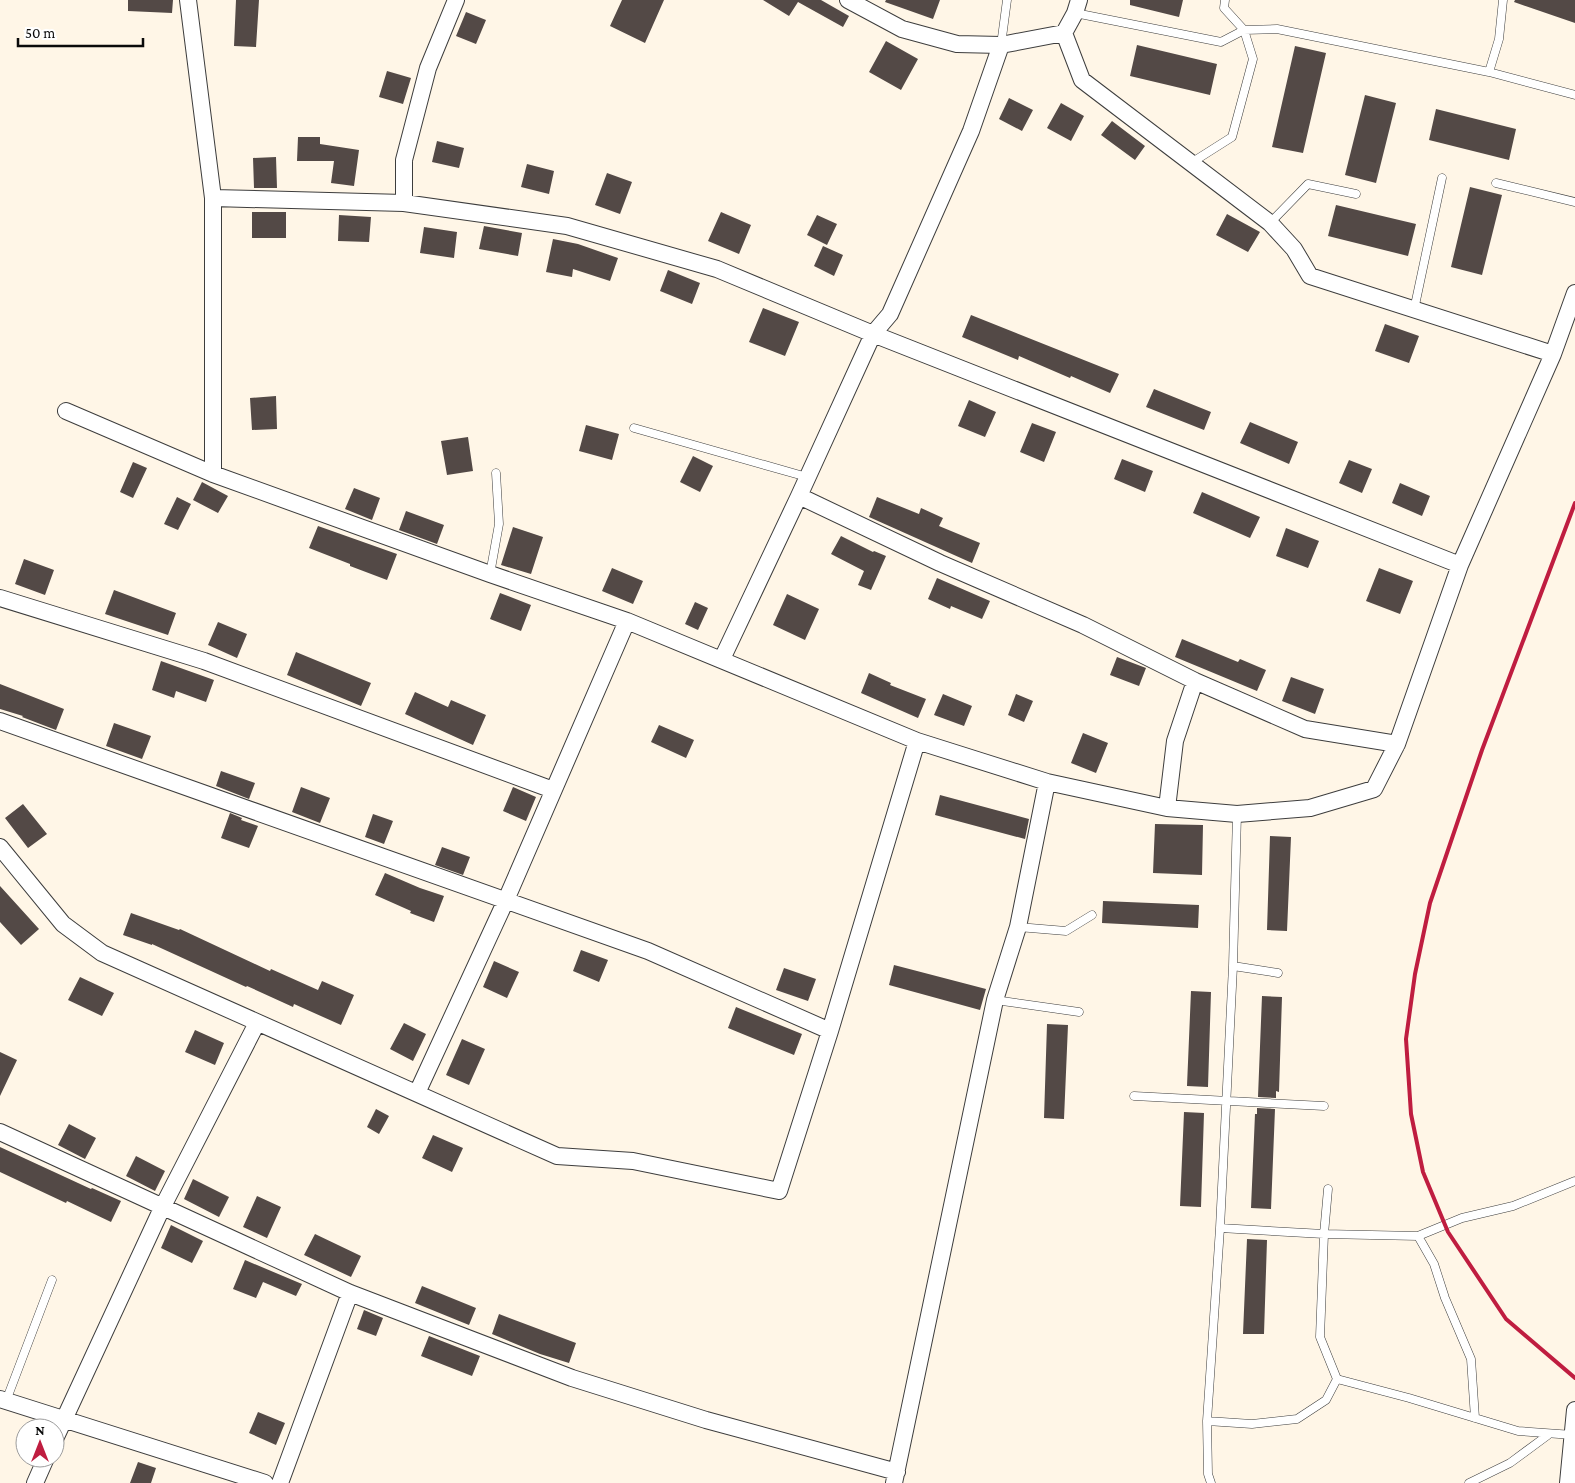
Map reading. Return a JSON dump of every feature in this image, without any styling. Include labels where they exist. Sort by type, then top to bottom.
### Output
[{"type":"street","points":[[188,0],[212,198],[213,474]]},
{"type":"street","points":[[404,203],[404,160],[428,68],[456,0]]},
{"type":"street","points":[[848,0],[902,29],[957,44],[1001,45],[1064,32]]},
{"type":"street","points":[[1077,7],[1064,32],[1082,80],[1270,223],[1294,249],[1310,276],[1553,354]]},
{"type":"street","points":[[722,659],[873,334],[890,314],[971,130],[1001,45]]},
{"type":"street","points":[[212,198],[404,203],[577,229],[717,269],[873,334],[1460,565]]},
{"type":"street","points":[[66,411],[213,474],[490,574],[627,620],[916,741],[1047,782],[1167,808],[1237,814],[1310,808],[1374,789],[1397,744],[1460,565],[1553,354],[1575,293]]},
{"type":"street","points":[[799,496],[940,563],[1083,625],[1195,681],[1305,729],[1397,744]]},
{"type":"street","points":[[0,598],[204,661],[553,790]]},
{"type":"street","points":[[417,1093],[506,900],[627,620]]},
{"type":"street","points":[[1167,808],[1175,742],[1195,681]]},
{"type":"street","points":[[0,721],[648,952],[830,1031]]},
{"type":"street","points":[[0,848],[63,924],[102,953],[557,1156],[633,1161],[779,1191],[830,1031],[916,741]]},
{"type":"street","points":[[0,1132],[350,1293],[572,1378],[895,1478],[995,1000],[1018,927],[1047,782]]},
{"type":"street","points":[[65,1418],[162,1208],[257,1023]]},
{"type":"street","points":[[280,1483],[350,1293]]},
{"type":"street","points":[[3,1400],[58,1418]]},
{"type":"street","points":[[1568,1483],[1575,1410]]},
{"type":"street","points":[[65,1420],[265,1483]]},
{"type":"street","points":[[35,1483],[42,1468]]},
{"type":"lane","points":[[1001,45],[1007,0]]},
{"type":"lane","points":[[1191,163],[1232,137],[1253,59],[1244,30],[1224,8],[1225,0]]},
{"type":"lane","points":[[1489,72],[1498,39],[1503,0]]},
{"type":"lane","points":[[1077,7],[1221,42],[1244,30],[1277,29],[1489,72],[1575,95]]},
{"type":"lane","points":[[1414,310],[1442,178]]},
{"type":"lane","points":[[1496,182],[1575,202]]},
{"type":"lane","points":[[1270,223],[1308,184],[1356,194]]},
{"type":"lane","points":[[634,428],[807,477]]},
{"type":"lane","points":[[490,574],[499,524],[496,473]]},
{"type":"lane","points":[[1211,1483],[1208,1474],[1207,1421],[1220,1228],[1233,966],[1237,814]]},
{"type":"lane","points":[[1018,927],[1066,931],[1092,915]]},
{"type":"lane","points":[[1233,966],[1278,973]]},
{"type":"lane","points":[[995,1000],[1079,1012]]},
{"type":"lane","points":[[1134,1096],[1324,1106]]},
{"type":"lane","points":[[1220,1228],[1324,1234],[1418,1236],[1462,1218],[1513,1206],[1575,1181]]},
{"type":"lane","points":[[1207,1421],[1252,1424],[1297,1419],[1326,1400],[1337,1379],[1320,1337],[1324,1234],[1328,1190]]},
{"type":"lane","points":[[1418,1236],[1434,1264],[1445,1298],[1471,1359],[1475,1418]]},
{"type":"lane","points":[[3,1400],[52,1280]]},
{"type":"lane","points":[[1337,1379],[1518,1431],[1573,1436]]},
{"type":"lane","points":[[1468,1483],[1510,1463],[1548,1435]]},
{"type":"building","points":[[128,0],[173,0],[172,13],[128,11]]},
{"type":"building","points":[[236,0],[259,0],[256,47],[234,46]]},
{"type":"building","points":[[622,0],[664,0],[645,43],[610,26]]},
{"type":"building","points":[[763,0],[821,0],[849,16],[843,27],[798,2],[789,16]]},
{"type":"building","points":[[886,0],[940,0],[933,19],[885,2]]},
{"type":"building","points":[[1130,0],[1183,0],[1179,17],[1130,5]]},
{"type":"building","points":[[1515,0],[1575,0],[1575,23],[1514,2]]},
{"type":"building","points":[[466,12],[486,20],[476,44],[456,36]]},
{"type":"building","points":[[886,41],[918,59],[901,90],[869,72]]},
{"type":"building","points":[[1137,45],[1217,64],[1210,95],[1130,76]]},
{"type":"building","points":[[1295,46],[1326,53],[1303,153],[1272,147]]},
{"type":"building","points":[[387,71],[411,78],[403,104],[379,97]]},
{"type":"building","points":[[1365,95],[1396,103],[1376,183],[1345,175]]},
{"type":"building","points":[[1009,98],[1033,110],[1022,131],[999,119]]},
{"type":"building","points":[[1061,103],[1084,116],[1071,141],[1047,128]]},
{"type":"building","points":[[1436,109],[1516,129],[1509,160],[1429,140]]},
{"type":"building","points":[[1112,121],[1145,146],[1135,160],[1101,135]]},
{"type":"building","points":[[298,137],[320,137],[320,144],[359,150],[354,186],[331,183],[334,161],[297,161]]},
{"type":"building","points":[[437,141],[464,148],[459,168],[432,162]]},
{"type":"building","points":[[276,157],[277,188],[254,188],[253,158]]},
{"type":"building","points":[[527,164],[554,171],[549,194],[521,187]]},
{"type":"building","points":[[607,173],[632,182],[620,214],[595,205]]},
{"type":"building","points":[[1470,187],[1502,195],[1482,275],[1451,267]]},
{"type":"building","points":[[1336,205],[1416,224],[1408,256],[1328,236]]},
{"type":"building","points":[[252,212],[286,212],[286,238],[252,238]]},
{"type":"building","points":[[721,212],[751,225],[739,254],[708,241]]},
{"type":"building","points":[[1227,214],[1260,232],[1248,252],[1216,235]]},
{"type":"building","points":[[339,215],[371,217],[369,242],[338,241]]},
{"type":"building","points":[[817,215],[837,224],[827,245],[807,235]]},
{"type":"building","points":[[484,226],[522,233],[518,256],[479,249]]},
{"type":"building","points":[[424,227],[457,232],[454,258],[420,253]]},
{"type":"building","points":[[553,239],[578,244],[618,258],[610,281],[573,269],[572,277],[546,272]]},
{"type":"building","points":[[823,246],[843,255],[834,276],[814,266]]},
{"type":"building","points":[[668,270],[700,283],[692,304],[660,291]]},
{"type":"building","points":[[763,308],[799,322],[785,356],[749,342]]},
{"type":"building","points":[[971,315],[1119,374],[1110,393],[1019,356],[1018,360],[962,337]]},
{"type":"building","points":[[1385,324],[1419,336],[1409,363],[1375,351]]},
{"type":"building","points":[[1154,389],[1211,412],[1204,430],[1146,407]]},
{"type":"building","points":[[276,396],[277,429],[252,430],[250,398]]},
{"type":"building","points":[[969,400],[996,412],[985,437],[958,426]]},
{"type":"building","points":[[1250,422],[1298,442],[1289,464],[1240,443]]},
{"type":"building","points":[[1032,423],[1056,432],[1044,462],[1020,452]]},
{"type":"building","points":[[586,425],[619,434],[612,460],[579,451]]},
{"type":"building","points":[[468,437],[473,471],[447,475],[441,441]]},
{"type":"building","points":[[693,456],[713,466],[700,492],[680,482]]},
{"type":"building","points":[[1122,459],[1153,471],[1145,492],[1114,479]]},
{"type":"building","points":[[1349,460],[1372,469],[1362,493],[1339,483]]},
{"type":"building","points":[[133,462],[147,468],[133,498],[120,492]]},
{"type":"building","points":[[202,482],[228,496],[218,513],[193,500]]},
{"type":"building","points":[[1400,483],[1430,496],[1422,516],[1392,503]]},
{"type":"building","points":[[354,488],[380,498],[372,520],[345,509]]},
{"type":"building","points":[[1202,492],[1260,517],[1250,538],[1193,513]]},
{"type":"building","points":[[177,497],[191,504],[178,530],[164,524]]},
{"type":"building","points":[[877,497],[919,514],[921,508],[943,518],[939,526],[980,543],[972,563],[869,517]]},
{"type":"building","points":[[406,511],[444,525],[437,544],[399,530]]},
{"type":"building","points":[[318,526],[397,554],[387,580],[309,548]]},
{"type":"building","points":[[513,527],[543,537],[531,574],[501,565]]},
{"type":"building","points":[[1286,528],[1319,541],[1308,568],[1276,556]]},
{"type":"building","points":[[841,536],[873,552],[886,556],[871,590],[858,585],[864,571],[831,554]]},
{"type":"building","points":[[24,559],[54,570],[45,595],[15,584]]},
{"type":"building","points":[[612,568],[643,581],[633,604],[602,591]]},
{"type":"building","points":[[1379,568],[1413,581],[1400,614],[1366,601]]},
{"type":"building","points":[[937,578],[990,601],[982,619],[951,606],[950,609],[928,599]]},
{"type":"building","points":[[114,590],[176,613],[168,635],[105,614]]},
{"type":"building","points":[[500,593],[531,605],[521,631],[490,619]]},
{"type":"building","points":[[787,594],[819,609],[805,640],[773,625]]},
{"type":"building","points":[[695,602],[708,608],[698,630],[685,624]]},
{"type":"building","points":[[218,622],[247,634],[237,658],[208,645]]},
{"type":"building","points":[[1182,639],[1238,662],[1240,659],[1266,670],[1257,691],[1175,657]]},
{"type":"building","points":[[296,652],[371,683],[361,706],[287,675]]},
{"type":"building","points":[[1117,657],[1146,668],[1139,686],[1110,675]]},
{"type":"building","points":[[161,661],[214,680],[206,702],[176,691],[174,698],[152,690]]},
{"type":"building","points":[[869,673],[891,683],[890,685],[926,699],[918,718],[861,693]]},
{"type":"building","points":[[1291,677],[1324,689],[1315,714],[1282,701]]},
{"type":"building","points":[[0,684],[64,709],[56,730],[23,716],[0,709]]},
{"type":"building","points":[[415,692],[448,707],[451,700],[486,715],[473,745],[405,714]]},
{"type":"building","points":[[943,694],[972,706],[964,726],[934,715]]},
{"type":"building","points":[[1016,694],[1033,701],[1024,722],[1008,715]]},
{"type":"building","points":[[114,723],[151,736],[142,759],[106,746]]},
{"type":"building","points":[[659,725],[694,740],[686,758],[651,742]]},
{"type":"building","points":[[1083,733],[1108,743],[1096,773],[1071,763]]},
{"type":"building","points":[[221,771],[255,783],[249,799],[216,786]]},
{"type":"building","points":[[301,787],[330,798],[320,823],[292,812]]},
{"type":"building","points":[[513,787],[536,797],[526,821],[503,811]]},
{"type":"building","points":[[940,795],[1029,819],[1025,839],[935,815]]},
{"type":"building","points":[[23,804],[47,834],[28,848],[5,818]]},
{"type":"building","points":[[230,813],[242,818],[241,820],[258,826],[249,848],[221,838]]},
{"type":"building","points":[[373,814],[393,821],[384,844],[365,837]]},
{"type":"building","points":[[1155,824],[1203,825],[1202,875],[1153,873]]},
{"type":"building","points":[[1270,836],[1291,837],[1287,931],[1267,930]]},
{"type":"building","points":[[442,847],[470,857],[463,875],[435,865]]},
{"type":"building","points":[[385,873],[444,896],[434,922],[410,913],[411,911],[375,895]]},
{"type":"building","points":[[0,886],[39,929],[21,945],[0,922]]},
{"type":"building","points":[[1103,901],[1199,905],[1198,928],[1102,923]]},
{"type":"building","points":[[131,913],[180,929],[270,971],[271,969],[318,990],[322,981],[354,995],[341,1025],[294,1004],[293,1007],[246,987],[152,944],[123,935]]},
{"type":"building","points":[[581,950],[608,960],[599,982],[573,971]]},
{"type":"building","points":[[494,961],[519,972],[507,998],[483,987]]},
{"type":"building","points":[[894,965],[986,989],[980,1010],[889,985]]},
{"type":"building","points":[[784,968],[816,979],[808,1001],[776,990]]},
{"type":"building","points":[[80,977],[114,993],[102,1016],[68,1000]]},
{"type":"building","points":[[1191,991],[1211,992],[1208,1087],[1187,1086]]},
{"type":"building","points":[[1262,996],[1282,997],[1279,1092],[1276,1091],[1276,1098],[1258,1097]]},
{"type":"building","points":[[736,1007],[802,1034],[794,1055],[728,1028]]},
{"type":"building","points":[[404,1023],[426,1034],[413,1061],[390,1049]]},
{"type":"building","points":[[1047,1024],[1068,1025],[1064,1119],[1044,1118]]},
{"type":"building","points":[[195,1030],[224,1043],[215,1065],[185,1052]]},
{"type":"building","points":[[462,1039],[485,1049],[469,1085],[446,1075]]},
{"type":"building","points":[[0,1052],[17,1060],[0,1096]]},
{"type":"building","points":[[1257,1108],[1275,1109],[1271,1209],[1251,1208],[1255,1114],[1257,1114]]},
{"type":"building","points":[[376,1109],[389,1116],[379,1134],[367,1127]]},
{"type":"building","points":[[1184,1112],[1204,1113],[1201,1207],[1180,1206]]},
{"type":"building","points":[[69,1124],[96,1138],[85,1159],[58,1145]]},
{"type":"building","points":[[433,1135],[463,1148],[452,1172],[422,1158]]},
{"type":"building","points":[[0,1147],[121,1201],[111,1222],[0,1172]]},
{"type":"building","points":[[136,1156],[165,1171],[155,1191],[126,1176]]},
{"type":"building","points":[[193,1179],[229,1197],[219,1217],[184,1199]]},
{"type":"building","points":[[257,1196],[281,1207],[267,1238],[243,1227]]},
{"type":"building","points":[[171,1225],[203,1241],[192,1263],[161,1248]]},
{"type":"building","points":[[315,1234],[361,1256],[351,1277],[304,1255]]},
{"type":"building","points":[[1247,1239],[1267,1240],[1264,1334],[1243,1334]]},
{"type":"building","points":[[245,1260],[302,1284],[296,1296],[263,1282],[256,1298],[233,1289]]},
{"type":"building","points":[[422,1286],[476,1308],[469,1325],[415,1303]]},
{"type":"building","points":[[364,1310],[383,1318],[376,1336],[357,1329]]},
{"type":"building","points":[[499,1314],[576,1343],[569,1363],[540,1354],[492,1334]]},
{"type":"building","points":[[429,1336],[480,1356],[472,1376],[421,1356]]},
{"type":"building","points":[[258,1412],[285,1423],[276,1445],[249,1433]]},
{"type":"building","points":[[138,1462],[156,1468],[151,1483],[130,1483]]},
{"type":"railway","points":[[1575,503],[1482,750],[1430,903],[1415,974],[1406,1039],[1411,1114],[1423,1172],[1448,1232],[1506,1319],[1575,1378]]}]
